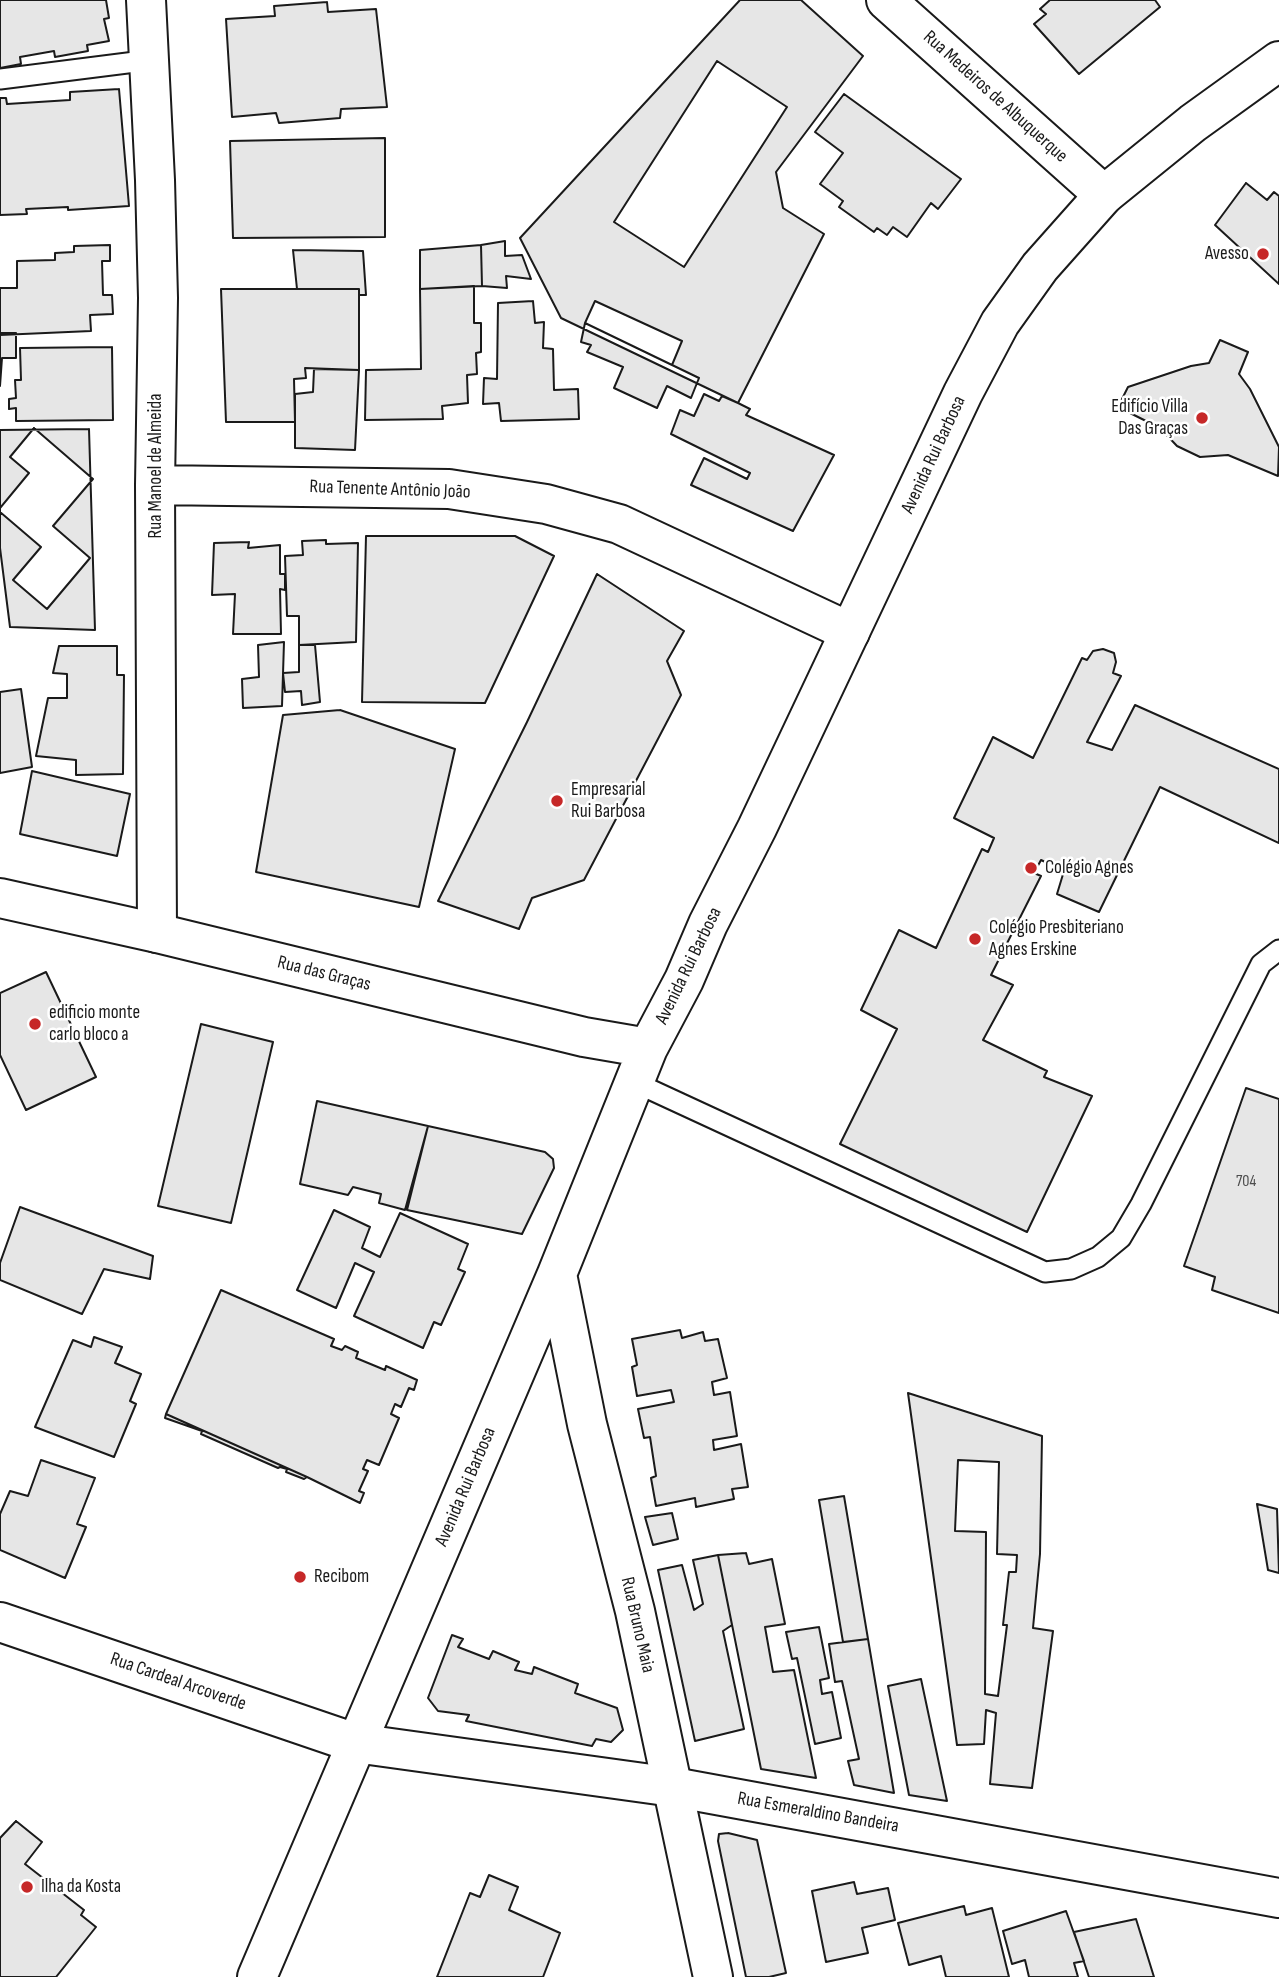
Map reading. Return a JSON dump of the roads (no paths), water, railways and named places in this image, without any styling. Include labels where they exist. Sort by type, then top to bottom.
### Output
[{"type":"street","name":"Rua Manoel de Almeida","points":[[146,0],[158,298],[155,485],[157,933]]},
{"type":"street","name":"Rua Medeiros de Albuquerque","points":[[886,0],[1104,195]]},
{"type":"street","name":"Avenida Rui Barbosa","points":[[257,1977],[557,1274],[641,1065],[963,393],[1000,323],[1040,267],[1104,195],[1193,123],[1279,61]]},
{"type":"street","name":"Rua Tenente Antônio João","points":[[155,485],[449,489],[545,504],[619,524],[850,632]]},
{"type":"street","name":"Rua das Graças","points":[[0,898],[157,933],[584,1037],[641,1065]]},
{"type":"street","name":"Rua Bruno Maia","points":[[557,1274],[587,1424],[635,1611],[713,1977]]},
{"type":"street","name":"Rua Cardeal Arcoverde","points":[[0,1622],[355,1743]]},
{"type":"street","name":"Rua Esmeraldino Bandeira","points":[[355,1743],[673,1787],[1279,1898]]},
{"type":"lane","points":[[0,79],[150,60]]},
{"type":"lane","points":[[641,1065],[1045,1272],[1071,1269],[1098,1257],[1121,1238],[1141,1205],[1261,964],[1279,950]]},
{"type":"place","name":"Avesso","points":[[1263,254]]},
{"type":"place","name":"Edifício Villa Das Graças","points":[[1202,418]]},
{"type":"place","name":"Empresarial Rui Barbosa","points":[[557,801]]},
{"type":"place","name":"Colégio Agnes","points":[[1031,868]]},
{"type":"place","name":"Colégio Presbiteriano Agnes Erskine","points":[[975,939]]},
{"type":"place","name":"edificio monte carlo bloco a","points":[[35,1024]]},
{"type":"place","name":"Recibom","points":[[300,1577]]},
{"type":"place","name":"Ilha da Kosta","points":[[27,1887]]}]
